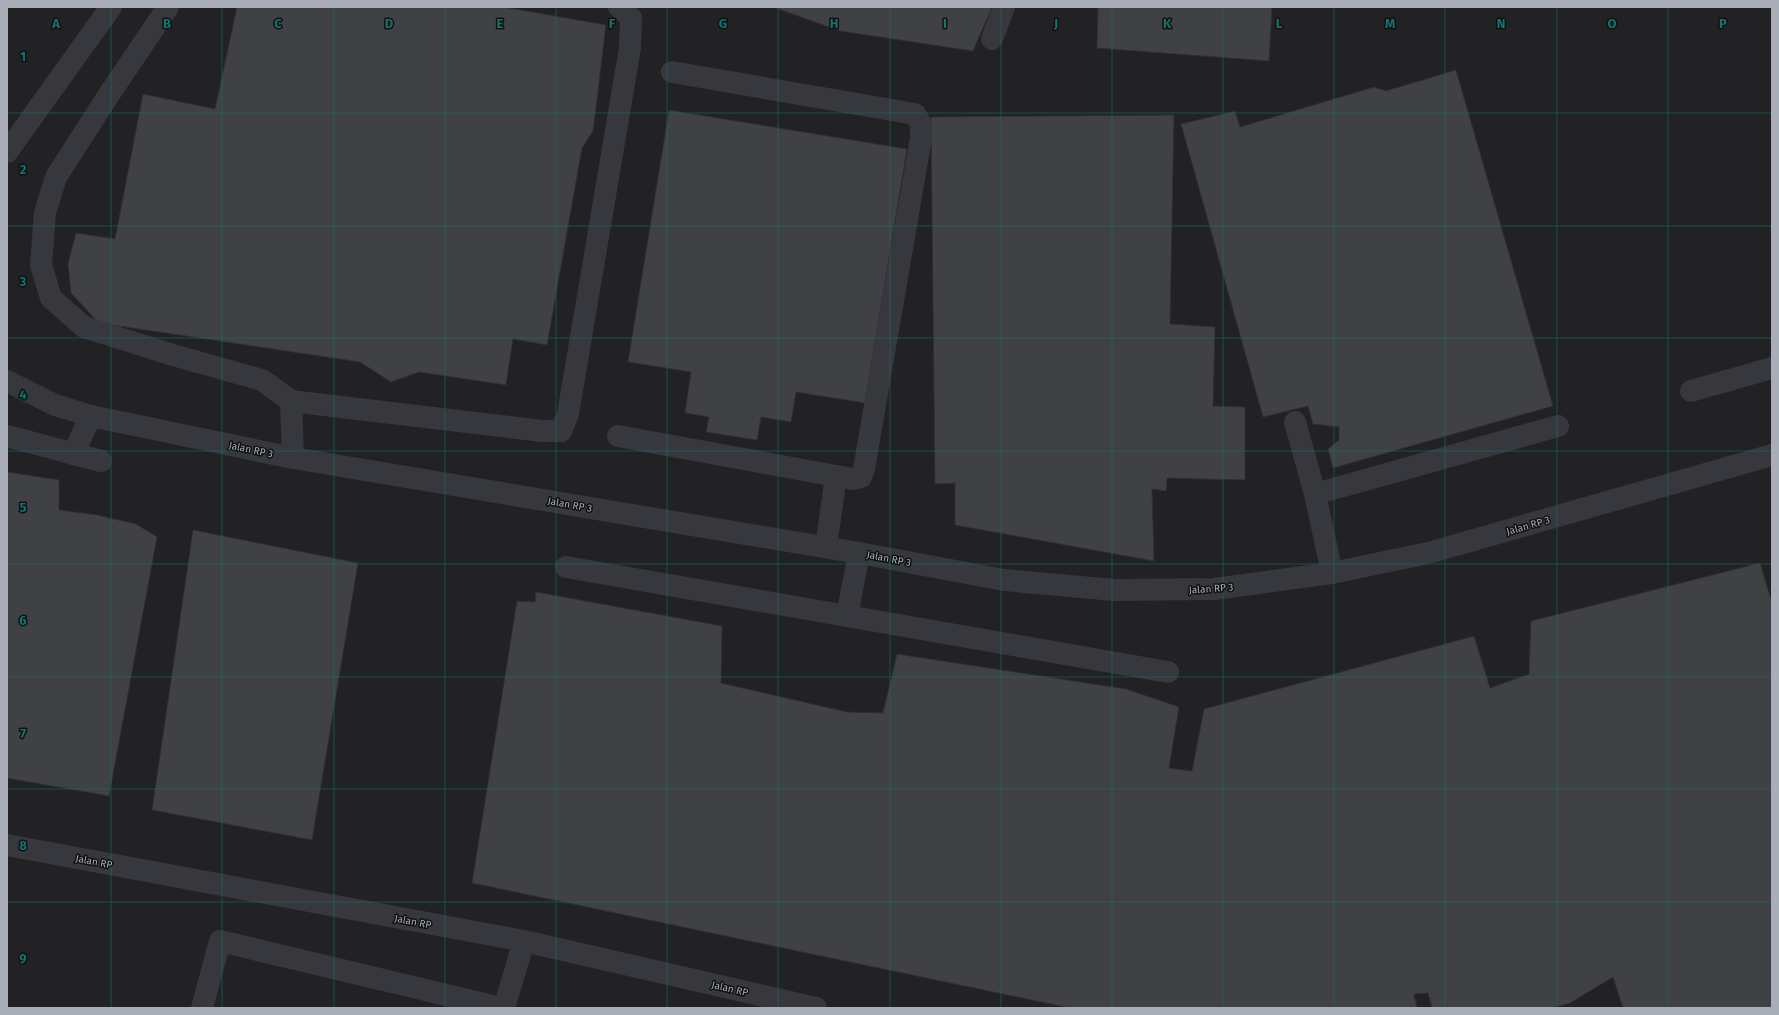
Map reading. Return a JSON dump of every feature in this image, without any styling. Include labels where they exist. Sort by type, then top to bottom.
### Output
[{"type":"street","points":[[7,152],[111,7]]},
{"type":"street","points":[[168,7],[56,177],[45,213],[41,265],[51,298],[84,327],[173,355],[262,380],[291,401],[542,431],[561,430],[568,414],[630,48],[631,18],[619,7]]},
{"type":"street","points":[[992,39],[1004,7]]},
{"type":"street","points":[[618,436],[853,479],[861,477],[864,469],[921,138],[921,124],[915,114],[672,72]]},
{"type":"street","points":[[1691,391],[1772,368]]},
{"type":"street","name":"Jalan RP 3","points":[[7,381],[55,405],[91,416],[293,458],[826,548],[859,552],[1004,580],[1114,590],[1214,589],[1332,573],[1428,554],[1772,455]]},
{"type":"street","points":[[291,401],[293,458]]},
{"type":"street","points":[[73,454],[91,416]]},
{"type":"street","points":[[1295,422],[1315,494],[1332,573]]},
{"type":"street","points":[[1315,494],[1558,426]]},
{"type":"street","points":[[7,436],[101,461]]},
{"type":"street","points":[[826,548],[836,476]]},
{"type":"street","points":[[847,616],[859,552]]},
{"type":"street","points":[[566,567],[1168,672]]},
{"type":"street","name":"Jalan RP","points":[[7,845],[524,941],[816,1008]]},
{"type":"street","points":[[202,1008],[220,941],[501,1008]]},
{"type":"street","points":[[504,1008],[524,941]]},
{"type":"shaded area","points":[[7,7],[1772,7],[1772,1008],[7,1008]]},
{"type":"building","points":[[237,7],[503,7],[606,25],[593,131],[582,148],[547,345],[513,339],[506,385],[419,372],[391,382],[360,362],[99,323],[71,293],[68,264],[76,233],[115,239],[143,94],[215,109]]},
{"type":"building","points":[[773,7],[992,7],[973,51],[840,31]]},
{"type":"building","points":[[1098,7],[1272,7],[1269,61],[1097,48]]},
{"type":"building","points":[[1456,70],[1553,406],[1333,468],[1328,449],[1339,440],[1339,427],[1313,424],[1308,406],[1263,417],[1181,124],[1235,111],[1240,127],[1374,87],[1386,91]]},
{"type":"building","points":[[669,110],[907,149],[865,403],[796,392],[791,422],[761,417],[757,440],[706,432],[709,417],[685,413],[691,372],[628,362]]},
{"type":"building","points":[[1174,115],[1170,324],[1215,327],[1213,406],[1245,407],[1245,480],[1167,478],[1166,491],[1152,489],[1154,561],[955,525],[955,483],[935,484],[931,117]]},
{"type":"building","points":[[7,472],[59,480],[59,510],[97,515],[136,524],[157,537],[109,796],[7,778]]},
{"type":"building","points":[[193,530],[358,563],[312,840],[152,810]]},
{"type":"building","points":[[1760,563],[1772,603],[1772,1008],[1623,1008],[1613,977],[1570,1003],[1552,1008],[1432,1008],[1428,993],[1414,994],[1417,1008],[1070,1008],[472,883],[517,601],[535,602],[536,592],[722,626],[721,683],[847,712],[883,713],[897,654],[1126,689],[1179,707],[1169,768],[1192,771],[1204,709],[1474,636],[1490,688],[1529,674],[1531,621]]}]
